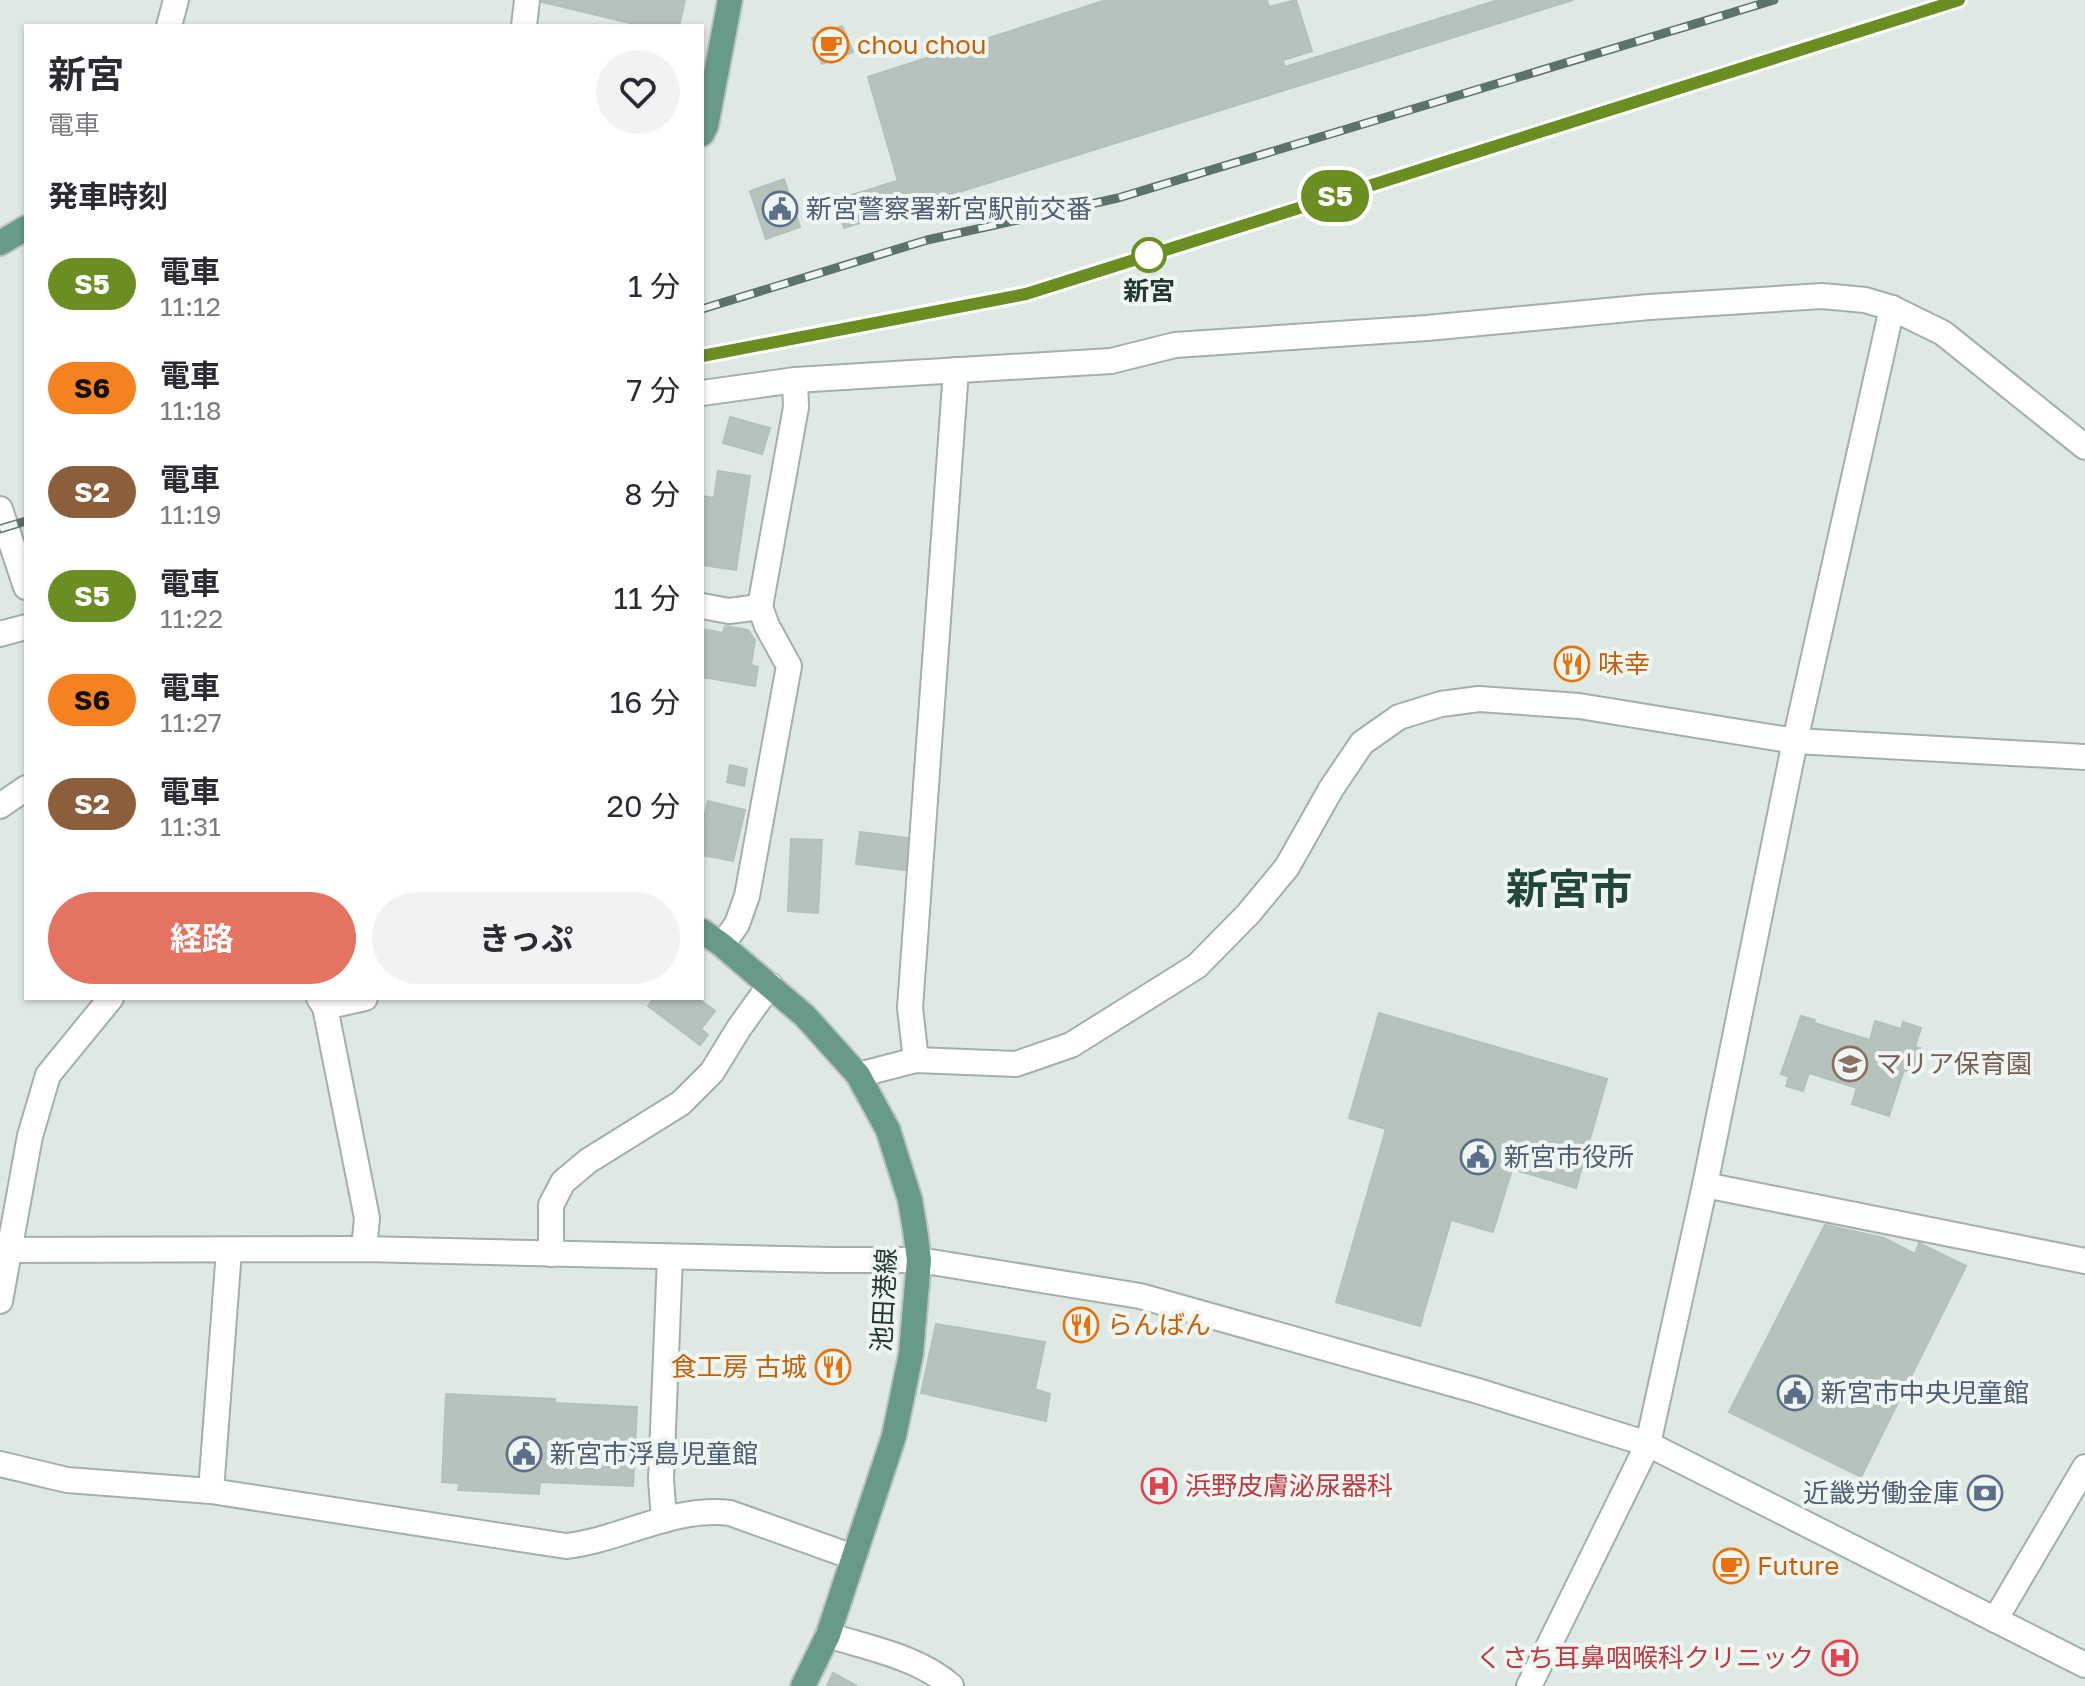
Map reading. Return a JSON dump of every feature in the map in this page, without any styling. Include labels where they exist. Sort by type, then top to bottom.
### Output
[{"type":"main road","points":[[704,130],[730,0]]},
{"type":"main road","points":[[0,243],[24,229]]},
{"type":"main road","name":"池田港線","points":[[712,938],[805,1016],[858,1075],[888,1130],[910,1200],[919,1260],[911,1354],[894,1436],[828,1635],[803,1686]]},
{"type":"street","points":[[170,24],[176,0]]},
{"type":"street","points":[[524,24],[527,0]]},
{"type":"street","points":[[704,393],[795,380],[1111,361],[1175,345],[1822,296],[1865,300],[1892,308],[1943,333],[2085,447]]},
{"type":"street","points":[[1529,1686],[1648,1444],[1705,1185],[1795,741],[1892,308]]},
{"type":"street","points":[[916,1060],[910,1008],[956,370]]},
{"type":"street","points":[[712,938],[737,924],[747,896],[789,666],[760,607],[796,407],[795,380]]},
{"type":"street","points":[[0,509],[24,581]]},
{"type":"street","points":[[704,606],[729,611],[760,607]]},
{"type":"street","points":[[0,634],[24,628]]},
{"type":"street","points":[[858,1075],[916,1060],[1016,1064],[1071,1045],[1197,966],[1249,913],[1287,867],[1331,789],[1362,743],[1399,717],[1441,704],[1479,699],[1579,706],[1795,741],[2085,757]]},
{"type":"street","points":[[0,806],[24,789]]},
{"type":"street","points":[[551,1254],[551,1205],[563,1182],[588,1161],[681,1103],[712,1072],[770,985]]},
{"type":"street","points":[[0,1301],[5,1250],[30,1136],[48,1075],[109,1000]]},
{"type":"street","points":[[344,1000],[322,1002],[367,1218],[364,1249]]},
{"type":"street","points":[[1705,1185],[2085,1261]]},
{"type":"street","points":[[5,1250],[364,1249],[919,1260],[1140,1296],[1478,1391],[1648,1444],[2085,1665]]},
{"type":"street","points":[[211,1491],[229,1250]]},
{"type":"street","points":[[664,1520],[661,1479],[670,1257]]},
{"type":"street","points":[[0,1464],[67,1480],[211,1491],[566,1546],[587,1544],[630,1529],[709,1510],[730,1513],[853,1557]]},
{"type":"street","points":[[1995,1620],[2085,1467]]},
{"type":"street","points":[[828,1635],[900,1658],[939,1675],[951,1686]]},
{"type":"building","points":[[534,0],[685,0],[679,24],[634,24]]},
{"type":"building","points":[[1106,0],[1267,0],[1269,7],[1296,0],[1312,51],[898,181],[868,77]]},
{"type":"building","points":[[1498,0],[1573,0],[844,228],[836,200],[1283,60],[1285,67]]},
{"type":"building","points":[[842,26],[853,52],[822,64],[812,38]]},
{"type":"building","points":[[784,179],[800,227],[766,239],[750,191]]},
{"type":"building","points":[[730,417],[770,428],[762,454],[723,443]]},
{"type":"building","points":[[718,471],[750,476],[736,570],[704,565],[704,496],[714,498]]},
{"type":"building","points":[[725,626],[748,630],[755,640],[751,665],[758,667],[755,686],[704,677],[704,629],[723,633]]},
{"type":"building","points":[[730,765],[747,769],[744,786],[727,782]]},
{"type":"building","points":[[708,801],[745,810],[733,861],[704,855],[704,817]]},
{"type":"building","points":[[860,832],[916,839],[911,871],[856,864]]},
{"type":"building","points":[[791,839],[822,840],[818,913],[788,911]]},
{"type":"building","points":[[652,1000],[701,1000],[715,1011],[701,1029],[708,1035],[700,1045],[648,1006]]},
{"type":"building","points":[[1379,1013],[1607,1079],[1576,1188],[1512,1169],[1493,1232],[1451,1220],[1420,1326],[1336,1302],[1386,1129],[1349,1118]]},
{"type":"building","points":[[1801,1016],[1870,1040],[1875,1021],[1901,1029],[1903,1022],[1921,1028],[1915,1047],[1920,1048],[1912,1073],[1904,1070],[1889,1116],[1852,1104],[1857,1088],[1809,1073],[1803,1091],[1786,1086],[1789,1077],[1781,1074]]},
{"type":"building","points":[[1825,1225],[1884,1238],[1915,1254],[1919,1243],[1966,1266],[1861,1477],[1729,1412]]},
{"type":"building","points":[[936,1324],[1045,1342],[1035,1389],[1050,1394],[1046,1421],[921,1393]]},
{"type":"building","points":[[446,1394],[555,1399],[555,1403],[637,1407],[633,1486],[540,1482],[539,1494],[458,1490],[459,1483],[442,1482]]},
{"type":"building","points":[[833,1673],[857,1686],[827,1686]]},
{"type":"railway","points":[[704,308],[927,240],[1118,198],[1774,0]]},
{"type":"railway","points":[[704,356],[1026,294],[1959,0]]},
{"type":"railway","points":[[0,529],[24,522]]},
{"type":"train","name":"S5","points":[[704,356],[1026,294],[1959,0]]},
{"type":"place","name":"chou chou","points":[[831,45]]},
{"type":"place","name":"新宮警察署新宮駅前交番","points":[[780,209]]},
{"type":"place","name":"新宮","points":[[1149,255]]},
{"type":"place","name":"味幸","points":[[1572,664]]},
{"type":"place","name":"マリア保育園","points":[[1850,1064]]},
{"type":"place","name":"新宮市役所","points":[[1478,1157]]},
{"type":"place","name":"らんばん","points":[[1081,1325]]},
{"type":"place","name":"食工房 古城","points":[[833,1367]]},
{"type":"place","name":"新宮市中央児童館","points":[[1795,1393]]},
{"type":"place","name":"新宮市浮島児童館","points":[[524,1454]]},
{"type":"place","name":"浜野皮膚泌尿器科","points":[[1159,1486]]},
{"type":"place","name":"近畿労働金庫","points":[[1985,1493]]},
{"type":"place","name":"Future","points":[[1731,1566]]},
{"type":"place","name":"くさち耳鼻咽喉科クリニック","points":[[1840,1658]]},
{"type":"district","name":"新宮市","points":[[1569,889]]}]
